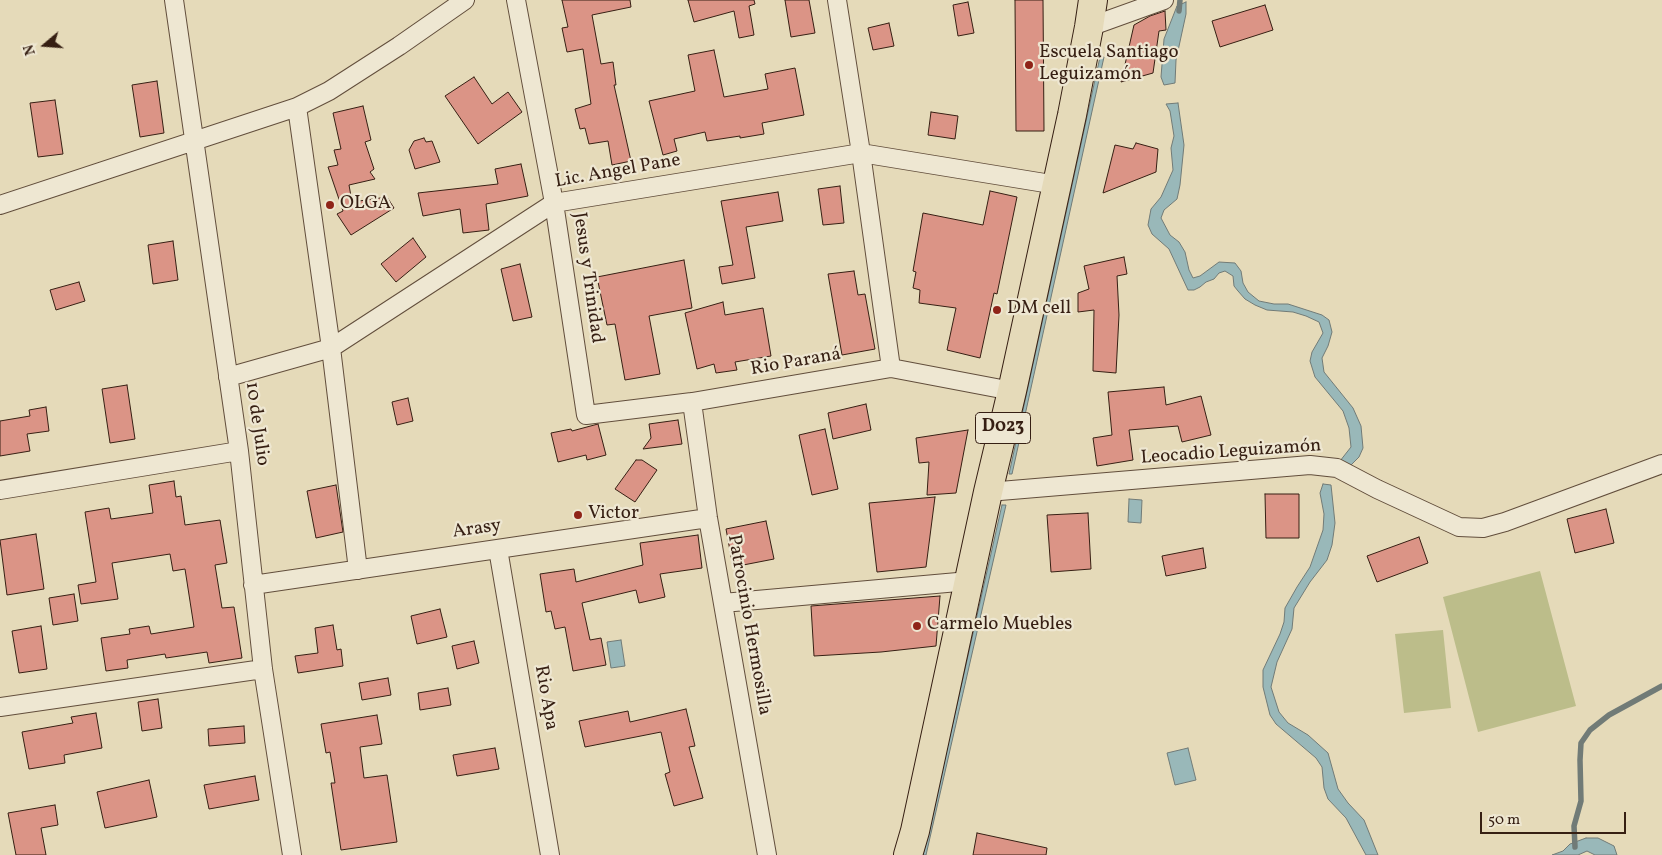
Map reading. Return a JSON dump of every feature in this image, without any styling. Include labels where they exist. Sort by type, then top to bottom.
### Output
[{"type":"main road","name":"D023","points":[[908,855],[915,832],[988,492],[1057,185],[1093,0]]},
{"type":"street","name":"10 de Julio","points":[[174,0],[239,450],[262,669],[292,855]]},
{"type":"street","points":[[0,204],[297,107],[329,91],[399,46],[464,0]]},
{"type":"street","name":"Jesus y Trinidad","points":[[516,0],[554,203],[586,415]]},
{"type":"street","points":[[836,0],[861,153],[891,368]]},
{"type":"street","points":[[1089,27],[1159,2]]},
{"type":"street","points":[[297,107],[331,348],[358,570]]},
{"type":"street","name":"Lic. Angel Pane","points":[[228,377],[331,348],[554,203],[861,153],[1057,185]]},
{"type":"street","name":"Rio Paraná","points":[[586,415],[692,402],[891,368],[1012,391]]},
{"type":"street","name":"Patrocinio Hermosilla","points":[[692,402],[708,518],[767,855]]},
{"type":"street","points":[[0,490],[239,450]]},
{"type":"street","name":"Leocadio Leguizamón","points":[[988,492],[1310,465],[1337,468],[1459,527],[1483,528],[1505,522],[1662,464]]},
{"type":"street","name":"Arasy","points":[[252,585],[708,518]]},
{"type":"street","name":"Rio Apa","points":[[498,549],[550,855]]},
{"type":"street","points":[[723,603],[969,581]]},
{"type":"street","points":[[0,707],[262,669]]},
{"type":"green space","points":[[1540,571],[1576,706],[1478,732],[1443,597]]},
{"type":"green space","points":[[1443,630],[1451,708],[1404,713],[1395,634]]},
{"type":"water","points":[[1186,2],[1186,14],[1176,60],[1175,83],[1164,85],[1161,77],[1164,39],[1177,6]]},
{"type":"water","points":[[1100,57],[1104,57],[1012,474],[1009,474]]},
{"type":"water","points":[[1178,103],[1184,145],[1180,185],[1177,199],[1164,210],[1161,218],[1170,235],[1179,242],[1185,252],[1193,278],[1200,276],[1219,262],[1235,263],[1241,271],[1243,283],[1248,292],[1259,301],[1288,304],[1322,315],[1329,320],[1332,332],[1322,358],[1324,372],[1353,408],[1361,426],[1363,448],[1359,457],[1351,465],[1340,461],[1351,447],[1349,428],[1343,411],[1315,377],[1310,361],[1312,352],[1323,333],[1319,322],[1293,312],[1267,310],[1255,305],[1245,299],[1234,286],[1233,276],[1225,271],[1219,273],[1214,279],[1200,287],[1188,290],[1169,249],[1152,234],[1148,225],[1151,209],[1161,197],[1173,170],[1171,148],[1174,136],[1170,111],[1166,104]]},
{"type":"water","points":[[1323,484],[1331,485],[1335,523],[1332,545],[1327,560],[1310,582],[1294,608],[1292,629],[1277,662],[1271,687],[1279,712],[1288,723],[1308,735],[1328,753],[1338,789],[1364,820],[1378,855],[1366,855],[1346,818],[1328,799],[1324,788],[1322,767],[1316,758],[1276,724],[1270,715],[1263,687],[1263,670],[1280,634],[1284,622],[1285,608],[1310,567],[1323,530],[1324,514],[1320,493]]},
{"type":"water","points":[[1129,499],[1142,500],[1141,523],[1128,522]]},
{"type":"water","points":[[1002,505],[1006,505],[926,855],[923,855]]},
{"type":"water","points":[[621,640],[625,666],[611,668],[607,642]]},
{"type":"water","points":[[1188,748],[1196,780],[1175,785],[1167,753]]},
{"type":"water","points":[[1586,838],[1598,838],[1614,846],[1617,855],[1595,855],[1587,851],[1578,855],[1552,855],[1563,851],[1570,844]]},
{"type":"building","points":[[562,0],[630,0],[631,7],[592,15],[601,64],[613,62],[616,85],[614,85],[631,161],[612,165],[608,141],[589,144],[585,128],[580,129],[575,109],[591,104],[583,49],[567,52],[562,28],[568,27]]},
{"type":"building","points":[[688,0],[754,0],[755,4],[749,6],[754,35],[739,38],[734,11],[694,22]]},
{"type":"building","points":[[785,0],[809,0],[815,33],[791,37]]},
{"type":"building","name":"Escuela Santiago Leguizamón","points":[[1015,0],[1043,0],[1044,131],[1016,131]]},
{"type":"building","points":[[968,2],[974,33],[958,36],[953,5]]},
{"type":"building","points":[[1265,5],[1273,30],[1220,47],[1212,21]]},
{"type":"building","points":[[1165,11],[1166,30],[1159,31],[1153,73],[1121,82],[1134,25],[1150,16]]},
{"type":"building","points":[[889,23],[894,46],[873,50],[868,28]]},
{"type":"building","points":[[714,50],[724,97],[768,89],[765,74],[795,68],[804,115],[762,123],[764,134],[707,141],[705,132],[674,139],[677,151],[663,155],[649,101],[695,91],[688,55]]},
{"type":"building","points":[[474,77],[492,104],[508,92],[522,112],[478,144],[445,96]]},
{"type":"building","points":[[157,81],[164,133],[140,137],[132,85]]},
{"type":"building","points":[[55,100],[63,154],[38,157],[30,103]]},
{"type":"building","points":[[363,106],[371,140],[365,142],[374,169],[370,172],[375,179],[349,185],[352,202],[387,197],[394,208],[351,235],[337,214],[343,211],[328,167],[338,165],[334,150],[341,149],[333,113]]},
{"type":"building","points":[[931,112],[958,116],[955,139],[928,135]]},
{"type":"building","points":[[424,138],[426,142],[432,141],[440,162],[415,169],[409,150],[414,141]]},
{"type":"building","points":[[1136,143],[1158,149],[1156,172],[1103,193],[1115,145],[1133,149]]},
{"type":"building","points":[[521,164],[528,196],[486,204],[489,230],[463,233],[460,209],[423,216],[418,193],[498,184],[495,169]]},
{"type":"building","points":[[840,186],[844,223],[823,225],[818,189]]},
{"type":"building","points":[[990,191],[1017,197],[997,294],[994,293],[980,358],[947,350],[956,308],[919,303],[920,290],[913,288],[916,272],[913,271],[923,213],[983,225]]},
{"type":"building","points":[[778,192],[783,221],[746,227],[755,278],[722,284],[719,267],[733,265],[721,201]]},
{"type":"building","points":[[413,238],[426,257],[396,282],[381,264]]},
{"type":"building","points":[[173,241],[178,280],[153,284],[148,245]]},
{"type":"building","points":[[1124,257],[1127,274],[1117,276],[1119,315],[1116,373],[1093,371],[1094,310],[1078,312],[1078,293],[1089,289],[1084,266]]},
{"type":"building","points":[[684,260],[692,308],[649,316],[660,374],[625,380],[615,324],[607,325],[597,277]]},
{"type":"building","points":[[520,264],[532,317],[513,321],[501,269]]},
{"type":"building","points":[[854,271],[858,295],[865,294],[875,349],[842,355],[828,274]]},
{"type":"building","points":[[79,282],[85,301],[56,310],[50,290]]},
{"type":"building","points":[[723,302],[725,315],[763,308],[771,356],[735,362],[737,370],[716,373],[714,364],[697,369],[685,313]]},
{"type":"building","points":[[127,385],[135,439],[110,443],[102,389]]},
{"type":"building","points":[[1164,387],[1166,405],[1201,396],[1211,435],[1182,442],[1178,426],[1129,430],[1133,460],[1097,466],[1093,438],[1112,435],[1108,392]]},
{"type":"building","points":[[408,398],[413,421],[397,425],[392,402]]},
{"type":"building","points":[[866,404],[871,430],[833,439],[828,413]]},
{"type":"building","points":[[46,407],[49,431],[27,434],[30,451],[0,456],[0,421],[30,416],[29,410]]},
{"type":"building","points":[[678,420],[682,444],[643,449],[651,438],[649,424]]},
{"type":"building","points":[[598,424],[606,455],[587,460],[586,455],[558,462],[551,433],[571,429],[572,431]]},
{"type":"building","points":[[825,429],[838,489],[812,495],[799,435]]},
{"type":"building","points":[[968,430],[956,493],[927,495],[929,462],[919,463],[916,438]]},
{"type":"building","points":[[636,460],[642,460],[657,470],[635,502],[615,489]]},
{"type":"building","points":[[174,481],[176,497],[181,496],[185,525],[220,520],[227,563],[215,565],[222,608],[234,607],[242,658],[209,663],[207,652],[166,658],[165,654],[127,660],[128,668],[106,671],[101,638],[130,634],[129,629],[149,626],[151,634],[194,627],[185,569],[173,571],[170,554],[112,563],[118,599],[81,604],[78,585],[96,582],[85,512],[109,508],[111,519],[153,513],[149,485]]},
{"type":"building","points":[[336,485],[343,532],[316,538],[307,491]]},
{"type":"building","points":[[1265,494],[1299,494],[1299,538],[1266,538]]},
{"type":"building","points":[[935,497],[926,567],[877,572],[869,503]]},
{"type":"building","points":[[1606,509],[1614,543],[1575,553],[1567,519]]},
{"type":"building","points":[[1088,513],[1091,569],[1051,572],[1047,515]]},
{"type":"building","points":[[766,521],[774,559],[733,567],[726,529]]},
{"type":"building","points":[[36,534],[44,589],[7,595],[0,540]]},
{"type":"building","points":[[698,535],[702,568],[660,574],[665,597],[639,603],[636,590],[582,603],[590,640],[601,638],[606,665],[573,671],[565,627],[555,629],[551,611],[546,612],[540,574],[574,569],[576,582],[643,565],[640,543]]},
{"type":"building","points":[[1419,537],[1428,563],[1377,582],[1367,556]]},
{"type":"building","points":[[1203,548],[1206,568],[1166,576],[1162,556]]},
{"type":"building","points":[[74,594],[78,621],[53,625],[49,598]]},
{"type":"building","points":[[940,596],[936,646],[814,656],[811,606]]},
{"type":"building","points":[[440,609],[447,637],[417,644],[411,616]]},
{"type":"building","points":[[333,625],[337,650],[341,649],[343,666],[298,673],[295,656],[318,653],[315,628]]},
{"type":"building","points":[[41,626],[47,669],[19,673],[12,631]]},
{"type":"building","points":[[474,641],[479,663],[457,669],[452,646]]},
{"type":"building","points":[[388,678],[391,695],[362,700],[359,683]]},
{"type":"building","points":[[448,688],[451,705],[420,710],[418,693]]},
{"type":"building","points":[[158,699],[162,728],[142,731],[138,702]]},
{"type":"building","points":[[686,709],[695,746],[689,747],[703,798],[674,806],[665,774],[670,772],[661,732],[585,747],[579,721],[628,711],[630,722]]},
{"type":"building","points":[[96,713],[102,748],[64,755],[65,763],[29,769],[22,732],[73,723],[71,717]]},
{"type":"building","points":[[377,715],[382,744],[360,747],[364,778],[387,775],[397,842],[341,850],[331,783],[335,783],[330,752],[326,753],[321,724]]},
{"type":"building","points":[[244,726],[245,743],[209,746],[208,729]]},
{"type":"building","points":[[495,748],[499,769],[457,776],[453,755]]},
{"type":"building","points":[[255,776],[259,800],[209,809],[204,785]]},
{"type":"building","points":[[149,780],[157,817],[105,828],[97,792]]},
{"type":"building","points":[[55,805],[58,825],[41,828],[46,855],[16,855],[8,813]]},
{"type":"building","points":[[977,833],[1047,848],[1046,855],[973,855]]},
{"type":"waterway","points":[[1179,11],[1180,0]]},
{"type":"waterway","points":[[1575,847],[1574,826],[1581,801],[1581,743],[1590,730],[1609,715],[1662,686]]},
{"type":"place","name":"Escuela Santiago Leguizamón","points":[[1029,65]]},
{"type":"place","name":"OLGA","points":[[330,205]]},
{"type":"place","name":"DM cell","points":[[997,310]]},
{"type":"place","name":"Victor","points":[[578,515]]},
{"type":"place","name":"Carmelo Muebles","points":[[917,626]]}]
